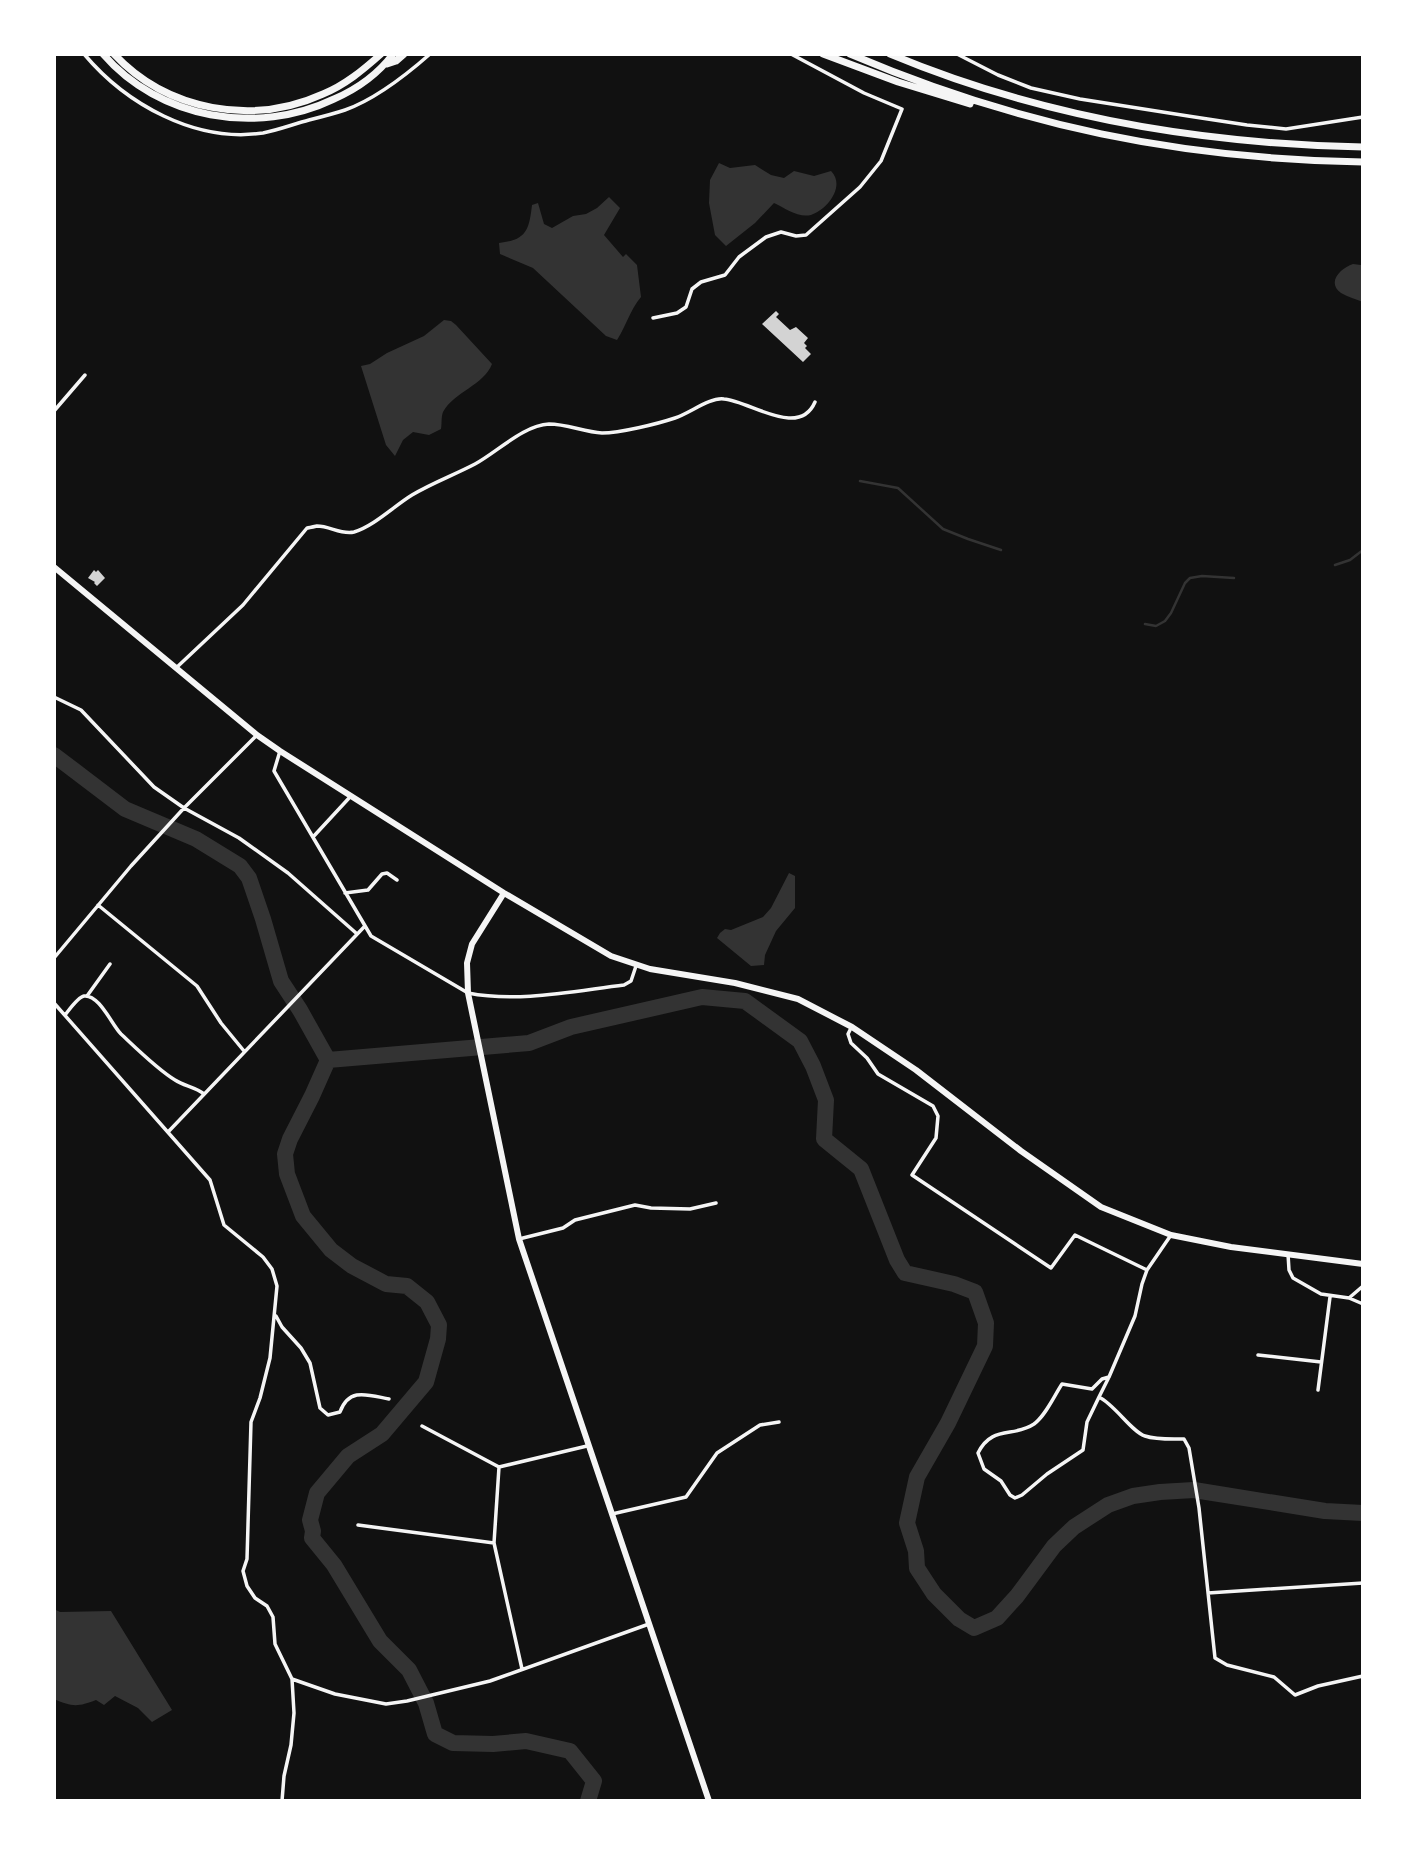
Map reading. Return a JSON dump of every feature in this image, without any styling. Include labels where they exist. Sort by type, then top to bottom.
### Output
[{"type":"highway","points":[[103,54],[129,79],[164,100],[196,112],[242,119],[267,118],[325,104],[358,86],[404,54]]},
{"type":"highway","points":[[114,54],[141,78],[171,95],[211,107],[248,111],[288,106],[320,96],[357,74],[381,54]]},
{"type":"highway","points":[[387,64],[393,54]]},
{"type":"highway","points":[[824,54],[946,98],[1114,138],[1265,159],[1363,162]]},
{"type":"highway","points":[[850,54],[944,91],[1032,118]]},
{"type":"highway","points":[[890,54],[940,74],[1011,97],[1118,123],[1267,144],[1363,147]]},
{"type":"main road","points":[[54,567],[257,735],[503,893],[611,956],[636,965],[735,983],[798,999],[852,1027],[916,1070],[1021,1152],[1101,1207],[1171,1235],[1231,1247],[1363,1264]]},
{"type":"main road","points":[[503,893],[472,944],[467,963],[468,993],[519,1240],[709,1801]]},
{"type":"street","points":[[84,54],[122,91],[159,114],[189,126],[240,134],[262,133],[344,111],[395,82],[430,54]]},
{"type":"street","points":[[653,318],[677,313],[686,307],[692,289],[701,282],[724,275],[739,257],[766,237],[780,232],[796,236],[806,235],[860,187],[881,161],[902,109],[864,93],[791,54]]},
{"type":"street","points":[[957,54],[1027,87],[1080,99],[1188,116],[1282,129],[1363,117]]},
{"type":"street","points":[[54,411],[85,374]]},
{"type":"street","points":[[176,668],[243,605],[307,528],[317,526],[351,533],[414,494],[476,463],[540,425],[552,424],[600,433],[620,432],[673,419],[721,398],[791,419],[808,412],[815,402]]},
{"type":"street","points":[[54,697],[81,710],[154,787],[184,808],[239,838],[288,873],[356,933]]},
{"type":"street","points":[[54,958],[131,866],[257,735]]},
{"type":"street","points":[[280,751],[274,771],[370,936],[468,993],[481,996],[528,996],[624,985],[631,981],[636,965]]},
{"type":"street","points":[[313,837],[351,795]]},
{"type":"street","points":[[345,893],[368,890],[382,874],[387,873],[397,880]]},
{"type":"street","points":[[98,905],[197,986],[221,1023],[244,1051]]},
{"type":"street","points":[[169,1131],[364,927]]},
{"type":"street","points":[[65,1015],[82,997],[87,996],[110,964]]},
{"type":"street","points":[[87,996],[97,1002],[110,1017],[115,1028],[138,1050],[175,1080],[204,1094]]},
{"type":"street","points":[[54,1003],[210,1180],[224,1225],[263,1257],[272,1269],[277,1286],[270,1358],[251,1422],[247,1559],[243,1571],[247,1586],[255,1598],[267,1606],[273,1617],[275,1644],[292,1679],[291,1745],[282,1801]]},
{"type":"street","points":[[852,1027],[848,1034],[851,1043],[867,1058],[878,1074],[933,1106],[938,1116],[936,1138],[912,1175],[1051,1268],[1075,1235],[1147,1270]]},
{"type":"street","points":[[519,1240],[563,1228],[575,1220],[635,1206],[690,1209],[716,1203]]},
{"type":"street","points":[[1109,1377],[1102,1379],[1092,1389],[1062,1384],[1037,1422],[984,1441],[978,1453],[984,1469],[1001,1481],[1015,1498],[1022,1496],[1047,1474],[1083,1450],[1087,1422],[1109,1377],[1135,1316],[1147,1270],[1171,1235]]},
{"type":"street","points":[[1287,1254],[1293,1278],[1321,1294],[1349,1298],[1363,1304]]},
{"type":"street","points":[[1349,1298],[1363,1286]]},
{"type":"street","points":[[1318,1390],[1330,1297]]},
{"type":"street","points":[[275,1314],[310,1363],[320,1408],[328,1415],[340,1412],[349,1397],[361,1394],[389,1399]]},
{"type":"street","points":[[1258,1355],[1321,1362]]},
{"type":"street","points":[[1099,1397],[1107,1401],[1144,1436],[1184,1439],[1189,1448],[1199,1508],[1215,1658],[1220,1662],[1274,1677],[1295,1695],[1318,1686],[1363,1676]]},
{"type":"street","points":[[612,1514],[686,1497],[717,1453],[760,1425],[779,1422]]},
{"type":"street","points":[[422,1426],[499,1467],[587,1446]]},
{"type":"street","points":[[499,1467],[494,1543],[522,1669]]},
{"type":"street","points":[[358,1525],[494,1543]]},
{"type":"street","points":[[1208,1593],[1363,1583]]},
{"type":"street","points":[[292,1679],[335,1694],[374,1702],[386,1704],[407,1701],[490,1681],[649,1624]]},
{"type":"shaded area","points":[[719,163],[730,168],[755,165],[771,175],[784,178],[794,171],[814,176],[831,171],[835,177],[835,190],[828,203],[811,215],[796,214],[774,203],[755,223],[726,246],[715,235],[709,203],[710,180]]},
{"type":"shaded area","points":[[609,197],[620,208],[604,235],[623,257],[626,254],[637,265],[641,297],[617,340],[606,336],[533,268],[500,254],[499,243],[521,237],[527,228],[532,205],[538,203],[544,224],[552,228],[573,216],[586,214]]},
{"type":"shaded area","points":[[1353,264],[1363,268],[1363,302],[1341,293],[1335,284],[1340,272]]},
{"type":"shaded area","points":[[444,320],[456,325],[492,364],[483,378],[448,405],[442,414],[441,429],[429,435],[413,432],[403,440],[395,456],[386,445],[361,366],[424,336]]},
{"type":"shaded area","points":[[789,873],[795,876],[795,908],[776,931],[765,955],[764,965],[751,966],[717,938],[725,929],[731,930],[763,917],[771,908]]},
{"type":"shaded area","points":[[54,1609],[60,1612],[111,1611],[172,1710],[152,1722],[138,1708],[115,1696],[104,1705],[96,1700],[75,1705],[54,1699]]},
{"type":"building","points":[[776,311],[779,314],[776,317],[790,330],[796,327],[808,338],[804,343],[811,354],[803,362],[762,324]]},
{"type":"building","points":[[94,570],[98,570],[105,578],[97,586],[88,578]]},
{"type":"waterway","points":[[860,481],[898,488],[943,529],[1001,550]]},
{"type":"waterway","points":[[1335,565],[1350,560],[1363,550]]},
{"type":"waterway","points":[[1145,624],[1156,626],[1165,621],[1190,578],[1234,578]]},
{"type":"waterway","points":[[54,755],[125,809],[196,839],[240,866],[249,878],[281,981],[328,1060]]},
{"type":"waterway","points":[[328,1060],[529,1043],[571,1027],[702,997],[745,1001],[800,1041],[826,1100],[824,1139],[861,1169],[897,1260],[905,1273],[954,1284],[975,1292],[986,1323],[985,1346],[948,1423],[917,1477],[907,1523],[916,1551],[917,1568],[934,1594],[959,1619],[974,1628],[997,1618],[1054,1546],[1074,1527],[1108,1505],[1133,1496],[1194,1490],[1325,1511],[1363,1513]]},
{"type":"waterway","points":[[328,1060],[285,1154],[287,1174],[303,1216],[331,1250],[352,1266],[386,1284],[407,1286],[427,1302],[439,1325],[438,1339],[426,1382],[382,1434],[348,1456],[317,1493],[310,1520],[312,1538],[334,1565],[380,1641],[409,1670],[426,1703],[435,1734],[453,1743],[526,1741],[570,1751],[594,1781],[588,1801]]}]
